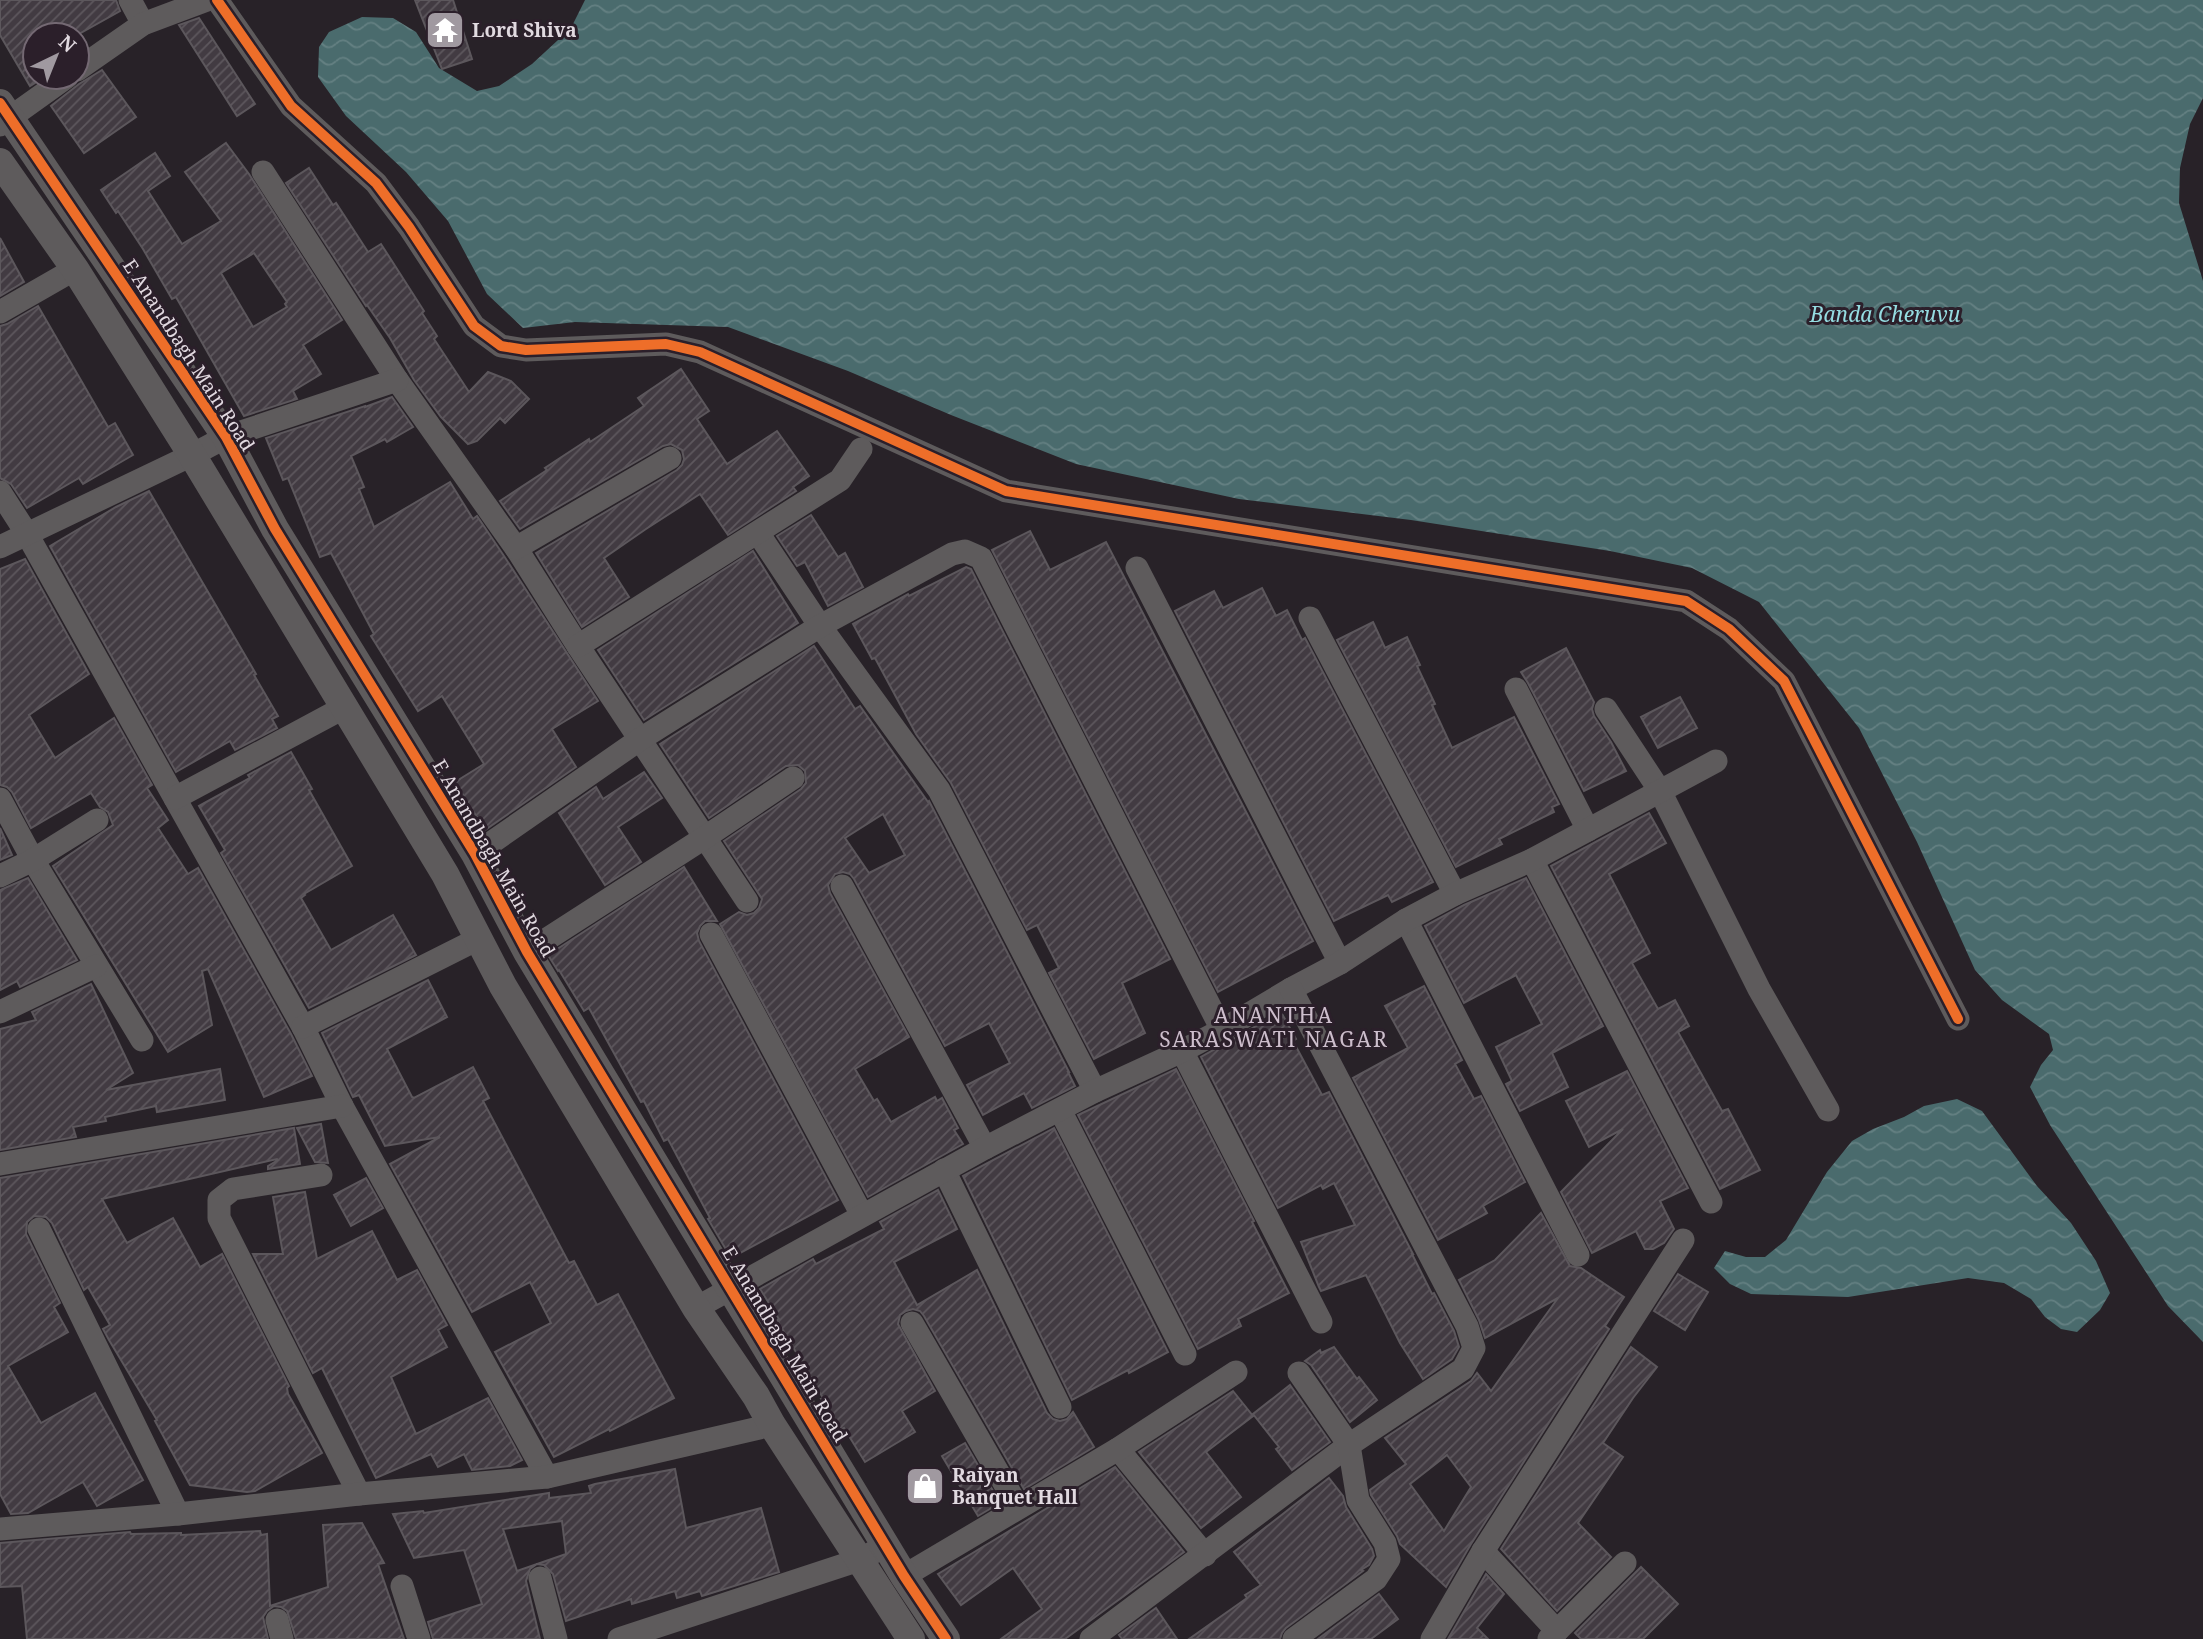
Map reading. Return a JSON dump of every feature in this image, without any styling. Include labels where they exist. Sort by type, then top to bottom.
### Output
[{"type":"street","points":[[130,0],[143,24]]},
{"type":"street","points":[[91,60],[143,24],[207,0]]},
{"type":"street","points":[[216,0],[291,106],[376,183],[409,227],[474,326],[501,346],[526,350],[666,344],[700,352],[1006,491],[1686,601],[1729,629],[1784,681],[1958,1019]]},
{"type":"street","points":[[3,115],[43,91]]},
{"type":"street","name":"E Anandbagh Main Road","points":[[3,115],[226,437],[275,529],[475,854],[527,952],[885,1545],[946,1639]]},
{"type":"street","points":[[0,162],[75,269],[192,455],[445,874],[503,986],[696,1308],[756,1396],[772,1425],[911,1639]]},
{"type":"street","points":[[263,172],[397,380],[516,548],[639,740],[747,901]]},
{"type":"street","points":[[0,312],[75,269]]},
{"type":"street","points":[[0,547],[226,437],[397,380]]},
{"type":"street","points":[[578,646],[840,480],[861,449]]},
{"type":"street","points":[[516,548],[670,458]]},
{"type":"street","points":[[0,492],[27,534],[303,1027],[342,1106],[547,1477]]},
{"type":"street","points":[[758,533],[820,626],[939,789],[1096,1091]]},
{"type":"street","points":[[475,854],[639,740],[820,626],[952,554],[965,551],[981,558],[1222,1030]]},
{"type":"street","points":[[1137,568],[1340,963]]},
{"type":"street","points":[[1310,618],[1455,894]]},
{"type":"street","points":[[1516,689],[1588,830]]},
{"type":"street","points":[[175,798],[345,707]]},
{"type":"street","points":[[1606,709],[1660,791],[1759,989],[1828,1110]]},
{"type":"street","points":[[696,1308],[985,1148],[1222,1030],[1340,963],[1406,920],[1455,894],[1532,860],[1716,761]]},
{"type":"street","points":[[527,952],[793,778]]},
{"type":"street","points":[[0,799],[33,860],[142,1040]]},
{"type":"street","points":[[0,876],[33,860],[97,820]]},
{"type":"street","points":[[1532,860],[1711,1202]]},
{"type":"street","points":[[842,887],[985,1148]]},
{"type":"street","points":[[1406,920],[1578,1255]]},
{"type":"street","points":[[711,934],[862,1214]]},
{"type":"street","points":[[303,1027],[478,940]]},
{"type":"street","points":[[0,1012],[96,966]]},
{"type":"street","points":[[1091,1639],[1349,1445],[1463,1369],[1474,1348],[1467,1326],[1291,989]]},
{"type":"street","points":[[1182,1051],[1321,1322]]},
{"type":"street","points":[[0,1164],[342,1106]]},
{"type":"street","points":[[1060,1110],[1185,1353]]},
{"type":"street","points":[[944,1170],[1060,1407]]},
{"type":"street","points":[[321,1175],[233,1189],[219,1200],[219,1218],[359,1494]]},
{"type":"street","points":[[39,1229],[178,1514]]},
{"type":"street","points":[[1432,1639],[1483,1551],[1683,1240]]},
{"type":"street","points":[[912,1323],[1018,1507]]},
{"type":"street","points":[[904,1576],[1118,1449],[1236,1373]]},
{"type":"street","points":[[1293,1639],[1376,1579],[1389,1559],[1385,1543],[1358,1500],[1349,1445],[1299,1373]]},
{"type":"street","points":[[1,1525],[178,1514],[547,1477],[772,1425]]},
{"type":"street","points":[[1118,1449],[1205,1555]]},
{"type":"street","points":[[619,1639],[859,1560],[885,1545]]},
{"type":"street","points":[[1483,1551],[1553,1635],[1625,1563]]},
{"type":"street","points":[[540,1578],[556,1639]]},
{"type":"street","points":[[401,1586],[419,1639]]},
{"type":"water","name":"Banda Cheruvu","points":[[585,0],[2203,0],[2203,98],[2190,124],[2180,168],[2179,203],[2203,281],[2203,1342],[2168,1306],[2050,1125],[2030,1087],[2041,1065],[2053,1050],[2049,1034],[2002,1000],[1975,970],[1917,842],[1859,728],[1759,602],[1692,568],[1610,551],[1411,520],[1239,499],[1076,464],[848,371],[728,327],[575,322],[523,328],[487,294],[448,221],[406,172],[346,116],[318,77],[319,47],[329,32],[362,17],[393,18],[416,32],[439,68],[477,91],[499,86],[532,64],[571,28]]},
{"type":"water","points":[[1957,1099],[1982,1111],[2037,1186],[2071,1223],[2096,1261],[2110,1293],[2100,1310],[2077,1332],[2061,1329],[2045,1317],[2031,1299],[2004,1283],[1968,1278],[1848,1297],[1751,1294],[1730,1284],[1714,1268],[1725,1251],[1746,1257],[1765,1257],[1786,1240],[1827,1172],[1852,1141],[1924,1106]]},
{"type":"building","points":[[0,0],[116,0],[120,11],[91,27],[91,21],[21,21],[21,71],[0,35]]},
{"type":"building","name":"Lord Shiva","points":[[415,0],[453,0],[472,59],[442,69]]},
{"type":"building","points":[[199,18],[255,104],[237,116],[179,25]]},
{"type":"building","points":[[102,70],[136,117],[84,153],[51,106],[70,91],[91,91],[91,77]]},
{"type":"building","points":[[226,143],[249,174],[342,320],[303,345],[321,374],[293,391],[297,399],[244,416],[176,297],[172,299],[143,249],[101,190],[155,153],[170,176],[148,191],[182,244],[221,221],[185,172]],"holes":[[[254,253],[287,302],[287,307],[253,327],[221,273]]]},
{"type":"building","points":[[309,168],[368,252],[381,244],[424,311],[422,313],[437,336],[434,339],[469,392],[488,372],[511,381],[529,399],[505,423],[500,418],[477,441],[468,444],[441,417],[286,183]]},
{"type":"building","points":[[0,238],[24,282],[0,296]]},
{"type":"building","points":[[38,306],[108,427],[115,423],[133,455],[83,484],[79,478],[27,508],[11,484],[0,478],[0,326]]},
{"type":"building","points":[[681,369],[709,411],[697,419],[727,464],[777,431],[809,476],[793,487],[796,491],[728,535],[700,494],[646,529],[604,558],[629,597],[582,627],[536,553],[677,470],[684,459],[682,450],[671,444],[663,446],[520,529],[500,501],[547,470],[545,468],[644,406],[638,398]]},
{"type":"building","points":[[392,397],[413,427],[387,442],[385,439],[351,456],[364,487],[359,489],[374,527],[450,482],[473,519],[477,516],[598,701],[552,729],[576,767],[485,830],[455,782],[484,764],[442,696],[418,711],[371,636],[374,634],[331,553],[320,557],[288,478],[283,480],[266,438]]},
{"type":"building","points":[[149,491],[278,716],[272,719],[277,728],[235,750],[230,741],[176,772],[50,546]]},
{"type":"building","points":[[811,515],[838,557],[845,553],[863,587],[828,606],[805,562],[797,566],[777,536]]},
{"type":"building","points":[[1030,531],[1050,570],[1106,542],[1313,941],[1218,992],[992,550]]},
{"type":"building","points":[[753,551],[798,623],[644,720],[598,650]]},
{"type":"building","points":[[25,559],[89,674],[29,715],[55,758],[114,718],[152,785],[147,788],[168,820],[158,828],[188,874],[198,868],[312,1076],[264,1097],[208,969],[202,971],[212,1025],[168,1052],[53,866],[113,825],[108,812],[100,807],[91,793],[31,828],[12,792],[0,785],[0,569]]},
{"type":"building","points":[[966,567],[971,569],[1170,959],[1122,983],[1145,1033],[1094,1059],[1049,973],[1059,968],[1037,925],[1027,930],[951,783],[916,734],[875,658],[872,659],[853,624]]},
{"type":"building","points":[[1262,588],[1276,616],[1287,610],[1302,640],[1305,638],[1433,882],[1392,902],[1388,895],[1334,921],[1175,611],[1214,591],[1223,608]]},
{"type":"building","points":[[1373,622],[1385,648],[1407,637],[1435,704],[1432,705],[1452,748],[1514,717],[1559,804],[1552,807],[1554,812],[1499,839],[1502,844],[1456,867],[1337,640]]},
{"type":"building","points":[[814,646],[855,709],[860,706],[929,801],[1075,1086],[1032,1108],[1024,1093],[983,1115],[967,1085],[1010,1063],[989,1023],[945,1046],[854,879],[843,872],[835,874],[828,885],[830,893],[909,1037],[855,1069],[874,1101],[877,1099],[891,1122],[935,1097],[937,1101],[942,1098],[958,1128],[954,1130],[963,1144],[868,1197],[720,924],[739,912],[747,915],[754,913],[762,899],[724,841],[801,789],[806,783],[805,771],[798,765],[786,766],[709,818],[660,744]],"holes":[[[883,814],[905,855],[869,873],[845,838]]]},
{"type":"building","points":[[1566,648],[1594,702],[1594,716],[1626,771],[1584,791],[1521,672]]},
{"type":"building","points":[[1680,697],[1697,728],[1658,748],[1641,717]]},
{"type":"building","points":[[291,752],[352,866],[301,898],[331,950],[393,915],[416,955],[309,1008],[221,853],[225,850],[199,806]]},
{"type":"building","points":[[644,772],[662,798],[618,827],[641,862],[605,885],[559,813],[596,787],[603,799]]},
{"type":"building","points":[[1649,813],[1666,843],[1609,874],[1650,953],[1632,963],[1658,1009],[1675,1000],[1689,1026],[1678,1032],[1722,1111],[1728,1109],[1760,1170],[1720,1189],[1551,866]]},
{"type":"building","points":[[0,828],[12,855],[0,860]]},
{"type":"building","points":[[684,867],[717,921],[705,921],[700,926],[697,933],[699,941],[838,1200],[731,1258],[668,1139],[664,1141],[644,1101],[641,1102],[589,1008],[584,1011],[548,955]]},
{"type":"building","points":[[28,878],[77,960],[20,987],[17,981],[0,990],[0,890]]},
{"type":"building","points":[[1526,878],[1603,1026],[1552,1053],[1568,1087],[1520,1111],[1506,1084],[1512,1081],[1496,1047],[1542,1024],[1516,975],[1464,1003],[1425,926],[1464,905]]},
{"type":"building","points":[[428,980],[447,1017],[387,1049],[412,1097],[473,1067],[489,1098],[483,1101],[569,1263],[574,1261],[597,1305],[618,1294],[674,1398],[554,1457],[495,1352],[551,1323],[530,1282],[472,1312],[390,1164],[440,1137],[385,1146],[359,1095],[353,1097],[322,1033]]},
{"type":"building","points":[[91,984],[133,1073],[106,1090],[220,1069],[225,1100],[157,1112],[156,1106],[105,1117],[106,1121],[73,1127],[76,1137],[0,1150],[0,1029],[36,1020],[32,1012]]},
{"type":"building","points":[[1424,986],[1462,1060],[1455,1064],[1474,1099],[1481,1096],[1525,1182],[1483,1206],[1487,1213],[1438,1240],[1353,1078],[1408,1048],[1385,1006]]},
{"type":"building","points":[[1281,1012],[1322,1095],[1329,1092],[1432,1294],[1434,1293],[1454,1331],[1459,1347],[1452,1359],[1423,1379],[1400,1343],[1366,1275],[1321,1291],[1319,1287],[1301,1242],[1355,1225],[1334,1183],[1323,1189],[1321,1185],[1278,1208],[1201,1057]]},
{"type":"building","points":[[1176,1069],[1289,1293],[1238,1319],[1241,1326],[1198,1349],[1078,1115]]},
{"type":"building","points":[[1627,1071],[1688,1188],[1660,1201],[1674,1229],[1664,1243],[1653,1249],[1645,1249],[1636,1231],[1592,1253],[1561,1192],[1623,1129],[1589,1147],[1566,1101]]},
{"type":"building","points":[[321,1124],[328,1163],[315,1162],[297,1128]]},
{"type":"building","points":[[294,1128],[300,1164],[268,1169],[277,1159],[102,1199],[127,1243],[173,1218],[200,1267],[222,1254],[289,1386],[288,1394],[322,1453],[255,1491],[190,1485],[155,1421],[157,1420],[103,1329],[110,1325],[88,1287],[84,1290],[52,1223],[46,1217],[34,1216],[27,1222],[26,1234],[60,1303],[54,1307],[68,1332],[8,1366],[41,1423],[95,1393],[143,1480],[97,1506],[83,1482],[28,1513],[11,1514],[0,1494],[0,1178]]},
{"type":"building","points":[[1054,1128],[1168,1352],[1072,1400],[963,1176]]},
{"type":"building","points":[[366,1178],[383,1208],[351,1226],[334,1195]]},
{"type":"building","points":[[938,1190],[957,1229],[894,1262],[917,1305],[977,1270],[1047,1413],[1060,1421],[1067,1419],[1073,1412],[1094,1447],[1024,1489],[920,1311],[906,1311],[900,1315],[898,1324],[935,1391],[902,1411],[915,1432],[865,1462],[844,1428],[840,1430],[821,1399],[823,1398],[760,1289],[813,1259],[816,1264],[884,1229],[880,1222]]},
{"type":"building","points":[[305,1192],[317,1259],[372,1231],[397,1280],[417,1270],[447,1325],[438,1330],[447,1347],[391,1377],[416,1434],[488,1398],[522,1460],[510,1466],[472,1470],[464,1454],[438,1467],[431,1454],[376,1478],[322,1368],[313,1373],[253,1254],[283,1254],[273,1197]]},
{"type":"building","points":[[1541,1213],[1570,1266],[1581,1268],[1624,1297],[1605,1326],[1609,1329],[1446,1587],[1400,1544],[1370,1490],[1406,1464],[1385,1438],[1471,1381],[1477,1373],[1491,1391],[1558,1298],[1485,1338],[1459,1280],[1495,1260]],"holes":[[[1447,1455],[1471,1487],[1444,1531],[1410,1484]]]},
{"type":"building","points":[[1678,1274],[1708,1292],[1685,1330],[1654,1311]]},
{"type":"building","points":[[1334,1347],[1357,1379],[1359,1377],[1377,1400],[1350,1422],[1311,1365],[1305,1361],[1320,1350],[1321,1353]]},
{"type":"building","points":[[1631,1347],[1657,1367],[1603,1443],[1623,1457],[1578,1523],[1611,1557],[1557,1611],[1501,1549]]},
{"type":"building","points":[[1290,1385],[1330,1442],[1292,1470],[1276,1449],[1279,1447],[1253,1414]]},
{"type":"building","points":[[1233,1391],[1253,1416],[1206,1452],[1241,1497],[1201,1528],[1139,1452]]},
{"type":"building","points":[[965,1443],[1000,1503],[978,1516],[942,1456]]},
{"type":"building","points":[[1115,1467],[1184,1552],[1065,1639],[1001,1639],[1042,1609],[1013,1568],[961,1605],[938,1574]]},
{"type":"building","points":[[675,1469],[686,1528],[761,1508],[779,1572],[702,1596],[700,1591],[677,1598],[675,1591],[632,1604],[631,1599],[566,1621],[553,1574],[544,1565],[537,1564],[530,1569],[526,1581],[540,1639],[433,1639],[428,1622],[482,1604],[464,1550],[414,1558],[393,1514],[424,1513],[549,1493],[549,1498],[591,1493],[589,1486]],"holes":[[[562,1521],[566,1554],[517,1571],[503,1529]]]},
{"type":"building","points":[[1329,1478],[1343,1496],[1346,1507],[1372,1549],[1374,1556],[1369,1565],[1286,1628],[1280,1639],[1189,1639],[1261,1585],[1234,1552]]},
{"type":"building","points":[[362,1523],[384,1563],[378,1564],[404,1639],[296,1639],[287,1611],[274,1606],[263,1617],[268,1639],[27,1639],[22,1586],[0,1587],[0,1543],[130,1532],[181,1535],[260,1531],[261,1535],[267,1534],[270,1606],[328,1587],[323,1525]]},
{"type":"building","points":[[1641,1567],[1678,1604],[1643,1639],[1581,1639],[1575,1633]]},
{"type":"building","points":[[1486,1574],[1504,1594],[1477,1628],[1488,1639],[1448,1639]]},
{"type":"building","points":[[1379,1594],[1398,1619],[1371,1639],[1318,1639]]},
{"type":"building","points":[[1156,1608],[1177,1639],[1122,1639],[1119,1635]]},
{"type":"cycle path","points":[[217,0],[291,106],[376,183],[409,227],[474,326],[501,346],[526,350],[666,344],[700,352],[1006,491],[1686,601],[1729,629],[1784,681],[1958,1019]]},
{"type":"cycle path","points":[[0,103],[226,437],[275,529],[475,854],[527,952],[904,1576],[946,1639]]},
{"type":"place","name":"Lord Shiva","points":[[445,30]]},
{"type":"place","name":"Raiyan Banquet Hall","points":[[925,1486]]},
{"type":"district","name":"ANANTHA SARASWATI NAGAR","points":[[1274,1028]]}]
